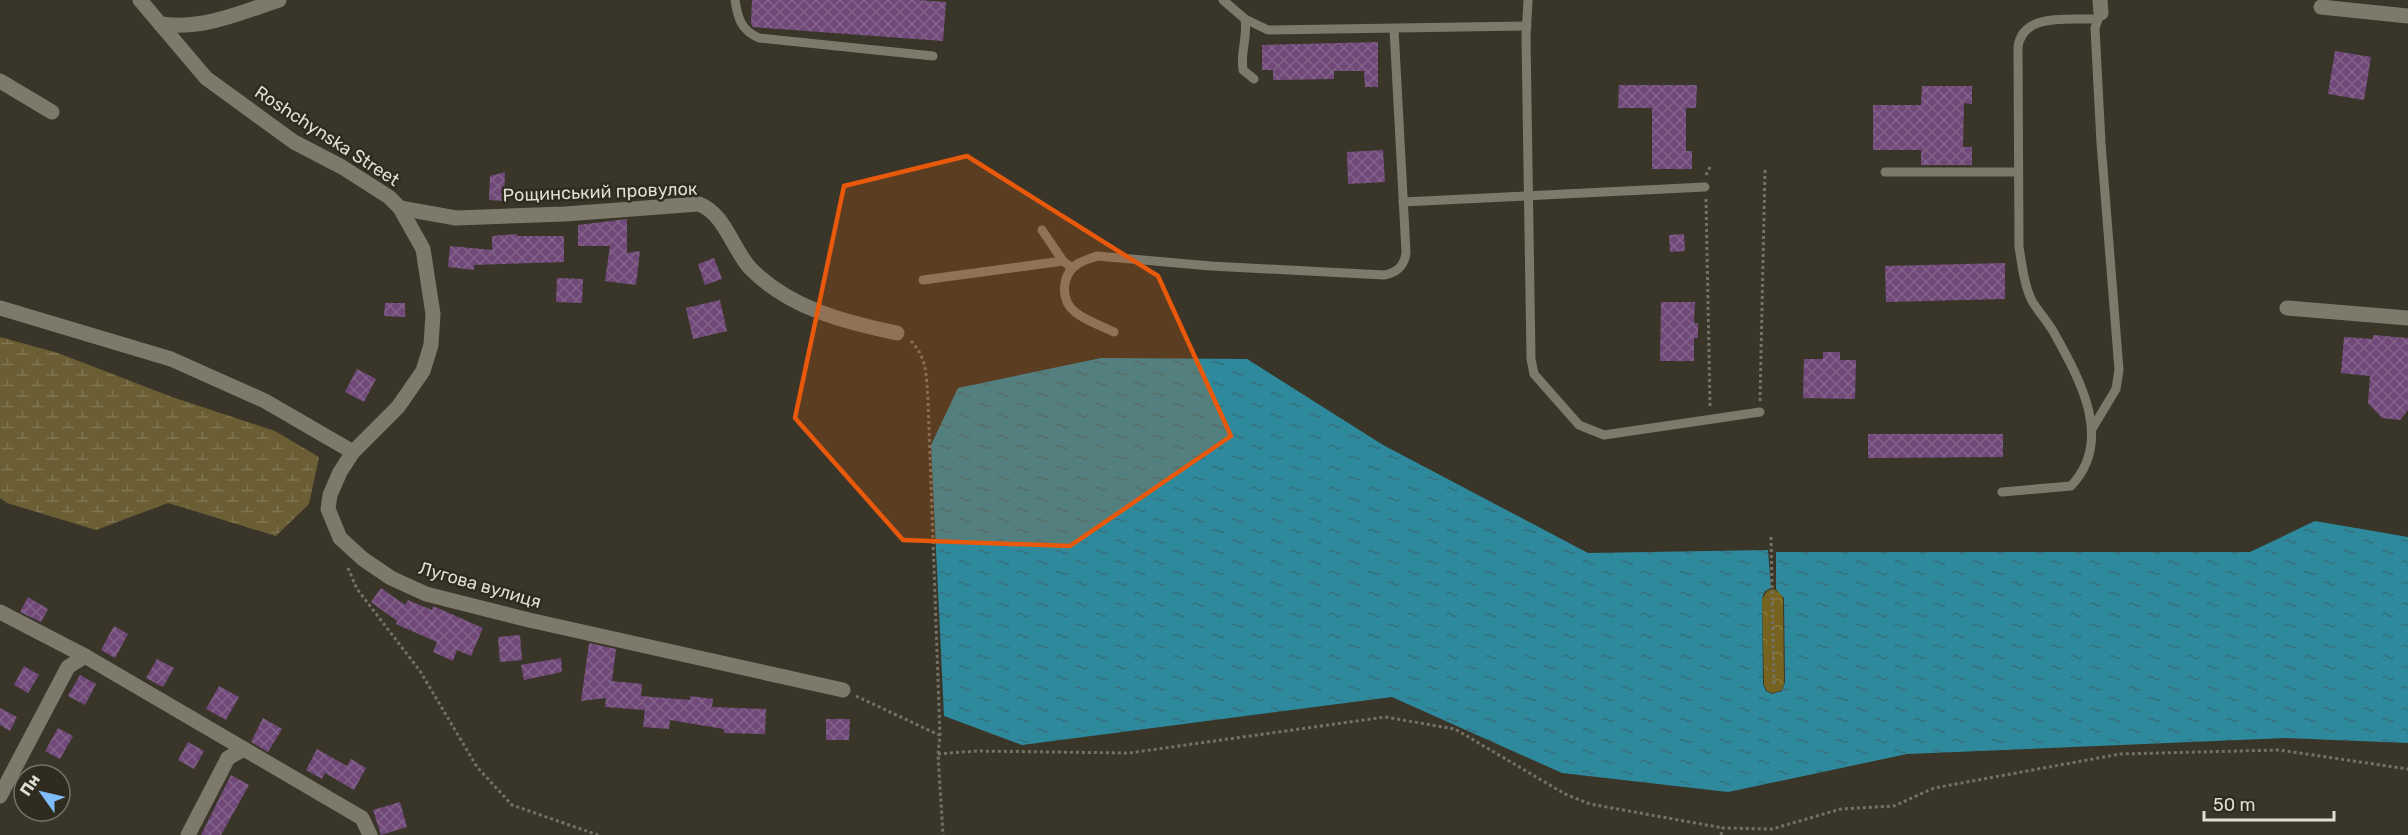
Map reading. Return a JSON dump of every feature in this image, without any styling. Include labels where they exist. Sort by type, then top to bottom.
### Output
[{"type":"street","name":"Roshchynska Street","points":[[140,0],[206,78],[294,142],[342,167],[389,197],[400,208],[423,249],[433,314],[431,345],[423,370],[398,407],[353,452]]},
{"type":"street","points":[[160,24],[181,27],[200,25],[279,0]]},
{"type":"street","points":[[2320,7],[2408,16]]},
{"type":"street","points":[[0,81],[52,112]]},
{"type":"street","name":"Рощинський провулок","points":[[400,208],[456,218],[565,214],[699,204],[717,216],[740,256],[763,280],[781,293],[801,305],[861,325],[897,333]]},
{"type":"street","points":[[0,308],[171,359],[265,401],[353,452]]},
{"type":"street","points":[[2287,308],[2408,318]]},
{"type":"street","name":"Лугова вулиця","points":[[353,452],[340,472],[330,495],[328,509],[340,538],[363,559],[391,578],[426,594],[529,620],[843,690]]},
{"type":"street","points":[[0,612],[85,656],[362,818],[370,835]]},
{"type":"street","points":[[0,796],[68,667],[85,656]]},
{"type":"street","points":[[188,835],[228,759],[244,749]]},
{"type":"lane","points":[[735,0],[737,14],[744,29],[759,38],[933,56]]},
{"type":"lane","points":[[1223,0],[1245,19],[1268,30],[1527,26]]},
{"type":"lane","points":[[1528,0],[1531,359],[1534,374],[1579,425],[1604,435],[1760,412]]},
{"type":"lane","points":[[2002,492],[2071,486],[2082,474],[2090,458],[2092,429],[2085,397],[2052,330],[2031,299],[2023,273],[2019,248],[2018,48],[2023,31],[2033,23],[2099,10],[2095,28],[2100,132],[2119,370],[2116,389],[2092,429]]},
{"type":"lane","points":[[1245,19],[1247,32],[1240,57],[1243,70],[1254,78]]},
{"type":"lane","points":[[1114,332],[1076,313],[1070,306],[1064,290],[1072,268],[1080,262],[1097,256],[1211,266],[1387,274],[1397,270],[1406,257],[1394,29]]},
{"type":"lane","points":[[1885,172],[2018,172]]},
{"type":"lane","points":[[1403,202],[1706,187]]},
{"type":"lane","points":[[1042,230],[1064,261],[1072,268]]},
{"type":"lane","points":[[923,280],[1064,261]]},
{"type":"path","points":[[1710,419],[1706,187],[1707,172],[1711,165]]},
{"type":"path","points":[[1760,412],[1765,169]]},
{"type":"path","points":[[897,333],[910,340],[921,351],[925,365],[940,735],[938,754],[944,835]]},
{"type":"path","points":[[1771,537],[1774,686]]},
{"type":"path","points":[[351,549],[348,568],[357,589],[420,671],[477,767],[512,805],[598,835]]},
{"type":"path","points":[[843,690],[940,735]]},
{"type":"path","points":[[938,754],[976,751],[1128,753],[1385,717],[1455,729],[1565,794],[1590,804],[1723,828],[1772,829],[1841,809],[1894,806],[1934,788],[2120,754],[2279,750],[2408,769]]},
{"type":"path","points":[[1721,835],[1723,828]]},
{"type":"highlighted area","points":[[967,156],[1158,276],[1231,436],[1070,546],[903,540],[795,418],[844,186]]},
{"type":"green space","points":[[0,337],[58,353],[172,397],[275,431],[319,457],[309,504],[276,536],[168,503],[96,530],[7,503],[0,498]]},
{"type":"green space","points":[[1773,589],[1781,593],[1783,598],[1784,684],[1782,690],[1773,693],[1767,691],[1764,685],[1762,599],[1767,591]]},
{"type":"water","points":[[1101,358],[1247,359],[1383,445],[1588,553],[1768,550],[1771,588],[1765,591],[1762,598],[1763,684],[1766,691],[1772,694],[1782,691],[1785,682],[1784,598],[1776,589],[1776,552],[2250,552],[2315,521],[2408,537],[2408,743],[2286,738],[1907,754],[1728,792],[1562,773],[1392,697],[1022,745],[944,716],[931,445],[958,388]]},
{"type":"building","points":[[752,0],[946,2],[943,41],[753,27],[751,24]]},
{"type":"building","points":[[1378,42],[1378,87],[1365,87],[1364,71],[1334,71],[1334,79],[1273,80],[1273,70],[1262,70],[1262,45]]},
{"type":"building","points":[[2335,51],[2371,57],[2364,100],[2328,94]]},
{"type":"building","points":[[1619,85],[1697,85],[1696,108],[1686,108],[1686,151],[1692,151],[1692,169],[1652,169],[1652,108],[1618,108]]},
{"type":"building","points":[[1922,86],[1972,86],[1972,104],[1964,103],[1963,147],[1972,147],[1972,165],[1921,165],[1921,150],[1873,150],[1873,105],[1921,105]]},
{"type":"building","points":[[1383,150],[1385,182],[1348,184],[1347,152]]},
{"type":"building","points":[[505,172],[504,201],[489,200],[490,176]]},
{"type":"building","points":[[627,219],[627,253],[640,251],[636,285],[605,281],[610,246],[578,246],[578,225]]},
{"type":"building","points":[[517,234],[517,236],[564,236],[564,262],[474,265],[474,270],[448,267],[450,246],[492,250],[492,236]]},
{"type":"building","points":[[1684,234],[1685,251],[1670,252],[1669,235]]},
{"type":"building","points":[[714,258],[722,279],[705,285],[698,264]]},
{"type":"building","points":[[2005,263],[2005,299],[1886,302],[1885,266]]},
{"type":"building","points":[[557,278],[583,279],[582,303],[556,302]]},
{"type":"building","points":[[720,300],[727,331],[693,339],[686,308]]},
{"type":"building","points":[[1661,302],[1695,302],[1694,323],[1698,323],[1698,338],[1694,338],[1694,361],[1660,361]]},
{"type":"building","points":[[385,303],[405,303],[405,317],[384,316]]},
{"type":"building","points":[[2373,335],[2408,338],[2408,410],[2400,420],[2382,418],[2368,403],[2370,376],[2341,373],[2344,337],[2373,339]]},
{"type":"building","points":[[1823,352],[1840,352],[1840,360],[1856,360],[1855,399],[1803,398],[1804,359],[1823,359]]},
{"type":"building","points":[[357,369],[376,379],[364,402],[345,392]]},
{"type":"building","points":[[1868,434],[2003,434],[2003,457],[1868,458]]},
{"type":"building","points":[[381,588],[405,605],[408,600],[432,610],[433,606],[483,628],[471,656],[457,650],[453,661],[433,652],[437,642],[396,624],[397,621],[371,602]]},
{"type":"building","points":[[28,597],[48,609],[41,622],[20,612]]},
{"type":"building","points":[[114,626],[128,634],[115,658],[101,650]]},
{"type":"building","points":[[520,635],[522,660],[500,662],[498,637]]},
{"type":"building","points":[[589,643],[616,649],[612,681],[642,684],[641,696],[690,700],[690,696],[713,699],[712,707],[766,709],[765,734],[724,733],[724,729],[670,720],[669,729],[643,727],[645,710],[605,707],[606,698],[581,701]]},
{"type":"building","points":[[561,658],[562,672],[524,680],[521,665]]},
{"type":"building","points":[[157,659],[174,668],[163,687],[146,678]]},
{"type":"building","points":[[24,666],[39,675],[28,693],[14,685]]},
{"type":"building","points":[[80,675],[96,684],[85,705],[68,696]]},
{"type":"building","points":[[219,686],[239,697],[226,720],[206,709]]},
{"type":"building","points":[[0,708],[17,717],[10,731],[0,725]]},
{"type":"building","points":[[263,718],[282,729],[268,752],[251,742]]},
{"type":"building","points":[[826,719],[850,719],[849,740],[826,740]]},
{"type":"building","points":[[58,728],[73,736],[60,759],[45,751]]},
{"type":"building","points":[[188,742],[204,751],[194,769],[178,760]]},
{"type":"building","points":[[317,749],[347,766],[351,759],[366,768],[354,790],[325,773],[322,779],[306,770]]},
{"type":"building","points":[[231,775],[249,785],[221,835],[201,835]]},
{"type":"building","points":[[400,802],[407,827],[381,835],[373,810]]}]
